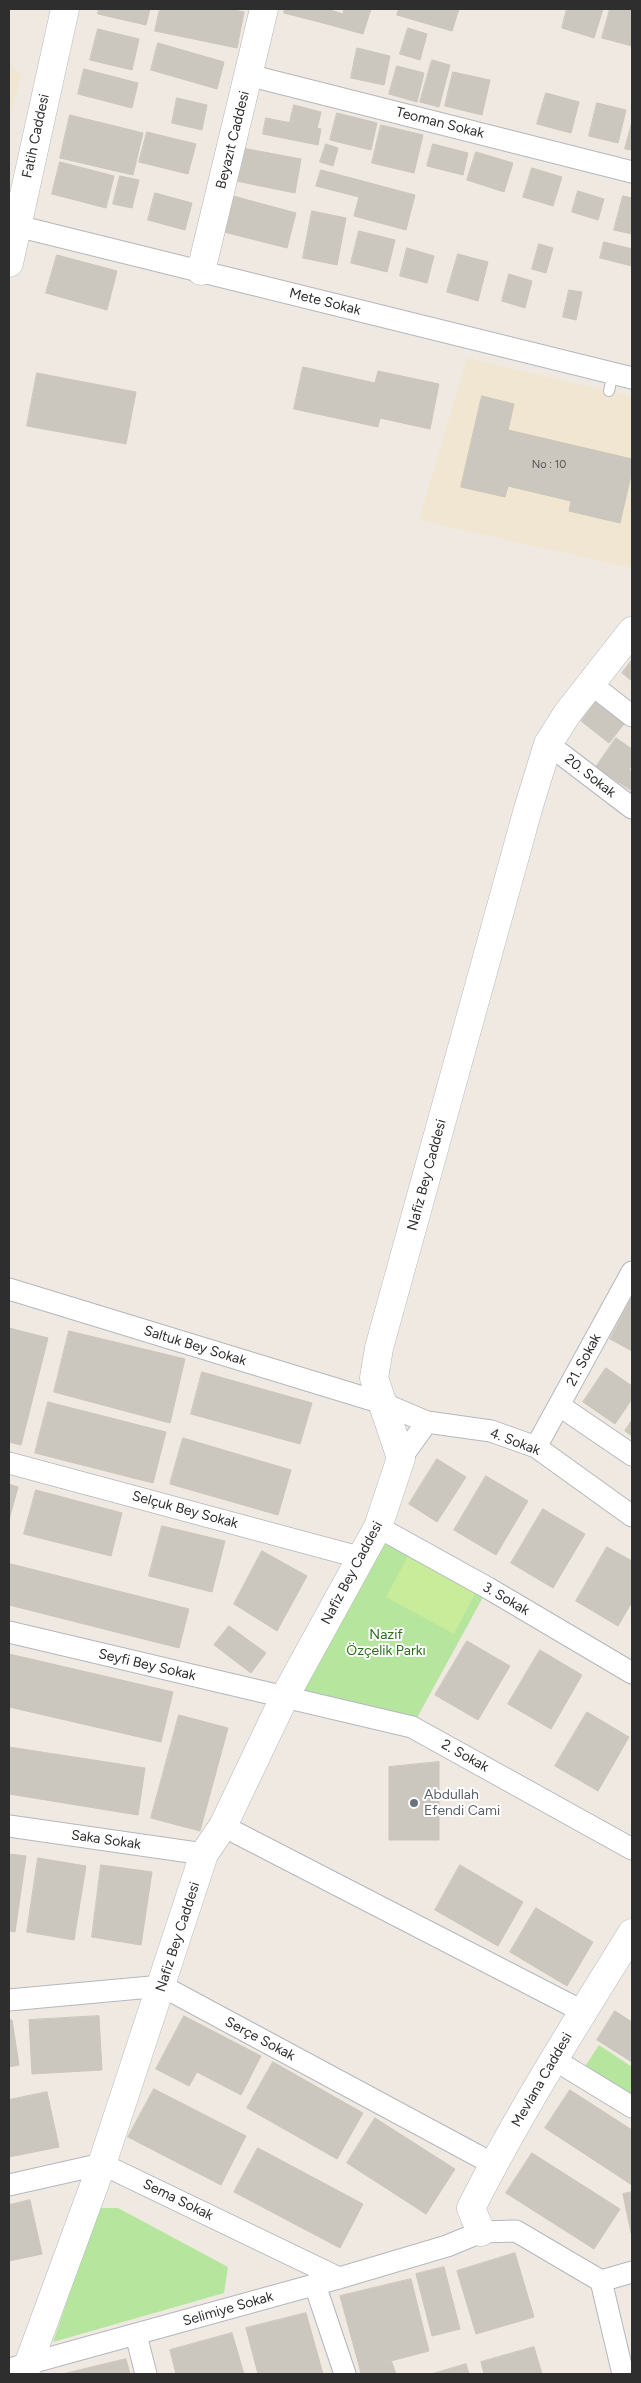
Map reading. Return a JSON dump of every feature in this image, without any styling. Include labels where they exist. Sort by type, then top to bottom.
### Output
[{"type":"street","name":"Fatih Caddesi","points":[[9,263],[65,9]]},
{"type":"street","name":"Beyazıt Caddesi","points":[[201,271],[264,9]]},
{"type":"street","name":"Teoman Sokak","points":[[248,75],[632,172]]},
{"type":"street","name":"Mete Sokak","points":[[17,226],[201,271],[618,381]]},
{"type":"street","name":"Nafiz Bey Caddesi","points":[[18,2367],[102,2164],[204,1854],[223,1826],[284,1698],[378,1527],[401,1458],[374,1378],[379,1348],[528,809],[548,744],[632,631]]},
{"type":"street","points":[[591,684],[632,716]]},
{"type":"street","name":"20. Sokak","points":[[548,744],[632,808]]},
{"type":"street","name":"21. Sokak","points":[[536,1447],[632,1275]]},
{"type":"street","name":"Saltuk Bey Sokak","points":[[9,1289],[382,1403]]},
{"type":"street","name":"4. Sokak","points":[[382,1403],[426,1422],[491,1431],[536,1447],[632,1516]]},
{"type":"street","points":[[560,1406],[632,1455]]},
{"type":"street","points":[[401,1458],[426,1422]]},
{"type":"street","name":"Selçuk Bey Sokak","points":[[9,1463],[362,1558]]},
{"type":"street","name":"3. Sokak","points":[[378,1527],[488,1588],[632,1672]]},
{"type":"street","name":"Seyfi Bey Sokak","points":[[9,1632],[284,1698]]},
{"type":"street","name":"2. Sokak","points":[[284,1698],[412,1727],[632,1848]]},
{"type":"street","name":"Saka Sokak","points":[[9,1826],[204,1854]]},
{"type":"street","points":[[223,1826],[582,2012]]},
{"type":"street","name":"Mevlana Caddesi","points":[[481,2232],[471,2208],[493,2164],[582,2012],[630,1942]]},
{"type":"street","points":[[9,2000],[162,1986]]},
{"type":"street","name":"Serçe Sokak","points":[[162,1986],[493,2164]]},
{"type":"street","points":[[554,2060],[632,2107]]},
{"type":"street","points":[[9,2185],[102,2164]]},
{"type":"street","name":"Sema Sokak","points":[[102,2164],[339,2278]]},
{"type":"street","points":[[481,2232],[516,2231],[601,2281],[623,2374]]},
{"type":"street","name":"Selimiye Sokak","points":[[18,2367],[315,2285],[447,2246],[481,2232]]},
{"type":"street","points":[[601,2281],[632,2272]]},
{"type":"street","points":[[315,2285],[345,2374]]},
{"type":"street","points":[[136,2335],[146,2374]]},
{"type":"shaded area","points":[[9,63],[21,74],[9,124]]},
{"type":"shaded area","points":[[467,358],[632,397],[632,568],[419,520]]},
{"type":"green space","name":"Nazif Özçelik Parkı","points":[[378,1527],[488,1588],[412,1727],[284,1698]]},
{"type":"green space","points":[[408,1556],[476,1592],[454,1634],[386,1597]]},
{"type":"green space","points":[[599,2045],[632,2067],[632,2101],[582,2071]]},
{"type":"green space","points":[[99,2208],[118,2208],[228,2267],[224,2293],[53,2342]]},
{"type":"building","points":[[99,9],[150,9],[146,25],[98,14]]},
{"type":"building","points":[[160,9],[228,9],[244,12],[237,48],[155,31]]},
{"type":"building","points":[[285,9],[327,9],[323,23],[284,13]]},
{"type":"building","points":[[327,9],[343,14],[344,9],[371,9],[363,34],[323,23]]},
{"type":"building","points":[[399,9],[459,9],[452,31],[397,15]]},
{"type":"building","points":[[567,9],[603,9],[594,38],[562,28]]},
{"type":"building","points":[[610,9],[632,9],[632,46],[602,38]]},
{"type":"building","points":[[408,28],[427,34],[420,60],[400,54]]},
{"type":"building","points":[[98,29],[139,39],[132,70],[90,60]]},
{"type":"building","points":[[158,43],[224,62],[217,89],[151,70]]},
{"type":"building","points":[[357,48],[390,56],[384,85],[351,78]]},
{"type":"building","points":[[432,60],[450,65],[439,107],[420,102]]},
{"type":"building","points":[[397,66],[424,73],[417,102],[389,94]]},
{"type":"building","points":[[84,69],[138,83],[132,108],[78,94]]},
{"type":"building","points":[[453,72],[490,80],[482,115],[445,106]]},
{"type":"building","points":[[546,93],[579,102],[571,133],[537,124]]},
{"type":"building","points":[[177,98],[207,105],[202,130],[172,123]]},
{"type":"building","points":[[597,103],[626,110],[618,143],[589,136]]},
{"type":"building","points":[[294,105],[321,112],[317,129],[290,122]]},
{"type":"building","points":[[337,113],[377,123],[371,150],[330,140]]},
{"type":"building","points":[[70,115],[143,133],[133,175],[60,158]]},
{"type":"building","points":[[266,118],[321,129],[318,145],[263,134]]},
{"type":"building","points":[[632,122],[632,150],[625,149]]},
{"type":"building","points":[[381,125],[423,135],[414,173],[372,163]]},
{"type":"building","points":[[147,132],[196,144],[188,174],[139,162]]},
{"type":"building","points":[[326,144],[338,148],[333,166],[320,162]]},
{"type":"building","points":[[433,144],[468,153],[463,175],[427,166]]},
{"type":"building","points":[[242,148],[301,159],[295,193],[236,181]]},
{"type":"building","points":[[476,152],[513,163],[504,192],[467,180]]},
{"type":"building","points":[[60,162],[114,176],[106,208],[52,194]]},
{"type":"building","points":[[532,168],[562,177],[553,206],[523,197]]},
{"type":"building","points":[[321,170],[415,195],[406,230],[354,216],[359,197],[316,186]]},
{"type":"building","points":[[120,176],[139,180],[132,208],[113,204]]},
{"type":"building","points":[[578,191],[604,199],[598,220],[572,212]]},
{"type":"building","points":[[155,193],[192,203],[185,230],[148,220]]},
{"type":"building","points":[[233,196],[296,213],[287,248],[224,232]]},
{"type":"building","points":[[623,196],[632,198],[632,234],[614,230]]},
{"type":"building","points":[[312,211],[346,218],[337,265],[303,258]]},
{"type":"building","points":[[359,231],[395,240],[387,272],[351,263]]},
{"type":"building","points":[[604,242],[632,249],[632,266],[600,258]]},
{"type":"building","points":[[539,244],[553,248],[546,273],[532,269]]},
{"type":"building","points":[[407,248],[434,256],[427,283],[400,276]]},
{"type":"building","points":[[458,254],[488,262],[478,301],[447,292]]},
{"type":"building","points":[[57,255],[117,271],[107,310],[46,293]]},
{"type":"building","points":[[509,274],[532,281],[525,308],[502,301]]},
{"type":"building","points":[[569,290],[582,292],[576,320],[563,317]]},
{"type":"building","points":[[303,367],[375,383],[378,371],[439,384],[430,429],[380,418],[378,427],[294,409]]},
{"type":"building","points":[[37,373],[136,392],[126,444],[27,426]]},
{"type":"building","points":[[482,396],[514,404],[508,430],[632,459],[632,471],[620,523],[569,511],[571,501],[508,486],[505,497],[461,487]]},
{"type":"building","points":[[632,660],[632,681],[622,673]]},
{"type":"building","points":[[595,702],[624,724],[609,743],[581,721]]},
{"type":"building","points":[[616,738],[632,749],[632,765],[629,770],[632,772],[632,791],[596,767]]},
{"type":"building","points":[[632,1297],[632,1351],[610,1339]]},
{"type":"building","points":[[9,1328],[48,1338],[21,1445],[9,1442]]},
{"type":"building","points":[[69,1331],[185,1359],[170,1423],[54,1392]]},
{"type":"building","points":[[606,1368],[632,1386],[632,1399],[615,1424],[583,1402]]},
{"type":"building","points":[[202,1372],[312,1403],[300,1444],[191,1414]]},
{"type":"building","points":[[48,1402],[166,1432],[153,1483],[35,1453]]},
{"type":"building","points":[[632,1420],[632,1436],[625,1431]]},
{"type":"building","points":[[183,1438],[291,1470],[278,1515],[170,1484]]},
{"type":"building","points":[[437,1459],[466,1477],[437,1522],[409,1504]]},
{"type":"building","points":[[486,1476],[528,1501],[496,1555],[454,1530]]},
{"type":"building","points":[[9,1484],[18,1487],[9,1520]]},
{"type":"building","points":[[36,1490],[122,1513],[111,1556],[24,1534]]},
{"type":"building","points":[[543,1509],[585,1534],[553,1588],[511,1563]]},
{"type":"building","points":[[162,1526],[225,1541],[212,1592],[149,1576]]},
{"type":"building","points":[[607,1547],[632,1561],[632,1602],[618,1626],[576,1601]]},
{"type":"building","points":[[262,1551],[307,1576],[277,1631],[234,1604]]},
{"type":"building","points":[[11,1564],[189,1609],[179,1648],[9,1605]]},
{"type":"building","points":[[229,1626],[266,1653],[251,1673],[214,1645]]},
{"type":"building","points":[[467,1641],[510,1666],[478,1720],[435,1695]]},
{"type":"building","points":[[540,1650],[582,1675],[551,1729],[508,1704]]},
{"type":"building","points":[[9,1654],[173,1692],[161,1742],[9,1707]]},
{"type":"building","points":[[587,1712],[629,1737],[598,1791],[555,1766]]},
{"type":"building","points":[[179,1715],[228,1728],[200,1831],[151,1818]]},
{"type":"building","points":[[9,1747],[145,1768],[138,1815],[9,1794]]},
{"type":"building","name":"Abdullah Efendi Cami","points":[[439,1762],[439,1840],[389,1840],[389,1767]]},
{"type":"building","points":[[9,1854],[26,1856],[15,1932],[9,1931]]},
{"type":"building","points":[[38,1858],[86,1866],[74,1940],[27,1932]]},
{"type":"building","points":[[101,1865],[152,1872],[141,1945],[92,1937]]},
{"type":"building","points":[[460,1865],[523,1902],[498,1946],[435,1910]]},
{"type":"building","points":[[536,1908],[593,1942],[567,1986],[510,1952]]},
{"type":"building","points":[[615,2011],[632,2022],[632,2062],[597,2040]]},
{"type":"building","points":[[99,2016],[102,2070],[32,2074],[29,2020]]},
{"type":"building","points":[[184,2016],[261,2056],[241,2095],[197,2072],[189,2086],[156,2069]]},
{"type":"building","points":[[9,2020],[12,2020],[19,2065],[9,2067]]},
{"type":"building","points":[[273,2062],[363,2113],[337,2159],[247,2108]]},
{"type":"building","points":[[154,2089],[246,2136],[221,2185],[128,2137]]},
{"type":"building","points":[[570,2090],[632,2130],[632,2185],[545,2128]]},
{"type":"building","points":[[47,2092],[59,2147],[9,2157],[9,2100]]},
{"type":"building","points":[[375,2118],[455,2169],[426,2214],[347,2163]]},
{"type":"building","points":[[258,2148],[363,2204],[340,2248],[234,2192]]},
{"type":"building","points":[[532,2153],[620,2209],[594,2249],[506,2193]]},
{"type":"building","points":[[632,2192],[632,2232],[631,2233],[623,2194]]},
{"type":"building","points":[[30,2200],[42,2254],[9,2261],[9,2205]]},
{"type":"building","points":[[515,2253],[534,2317],[476,2334],[457,2271]]},
{"type":"building","points":[[444,2267],[460,2329],[432,2336],[416,2274]]},
{"type":"building","points":[[411,2279],[429,2351],[360,2369],[340,2296]]},
{"type":"building","points":[[306,2313],[323,2374],[258,2374],[246,2328]]},
{"type":"building","points":[[232,2333],[244,2374],[176,2374],[170,2350]]},
{"type":"building","points":[[534,2347],[542,2374],[484,2374],[481,2362]]},
{"type":"building","points":[[126,2359],[130,2374],[63,2374]]},
{"type":"building","points":[[391,2360],[396,2374],[361,2374],[360,2369]]},
{"type":"building","points":[[466,2364],[469,2374],[432,2374]]},
{"type":"place","name":"Abdullah Efendi Cami","points":[[414,1803]]}]
